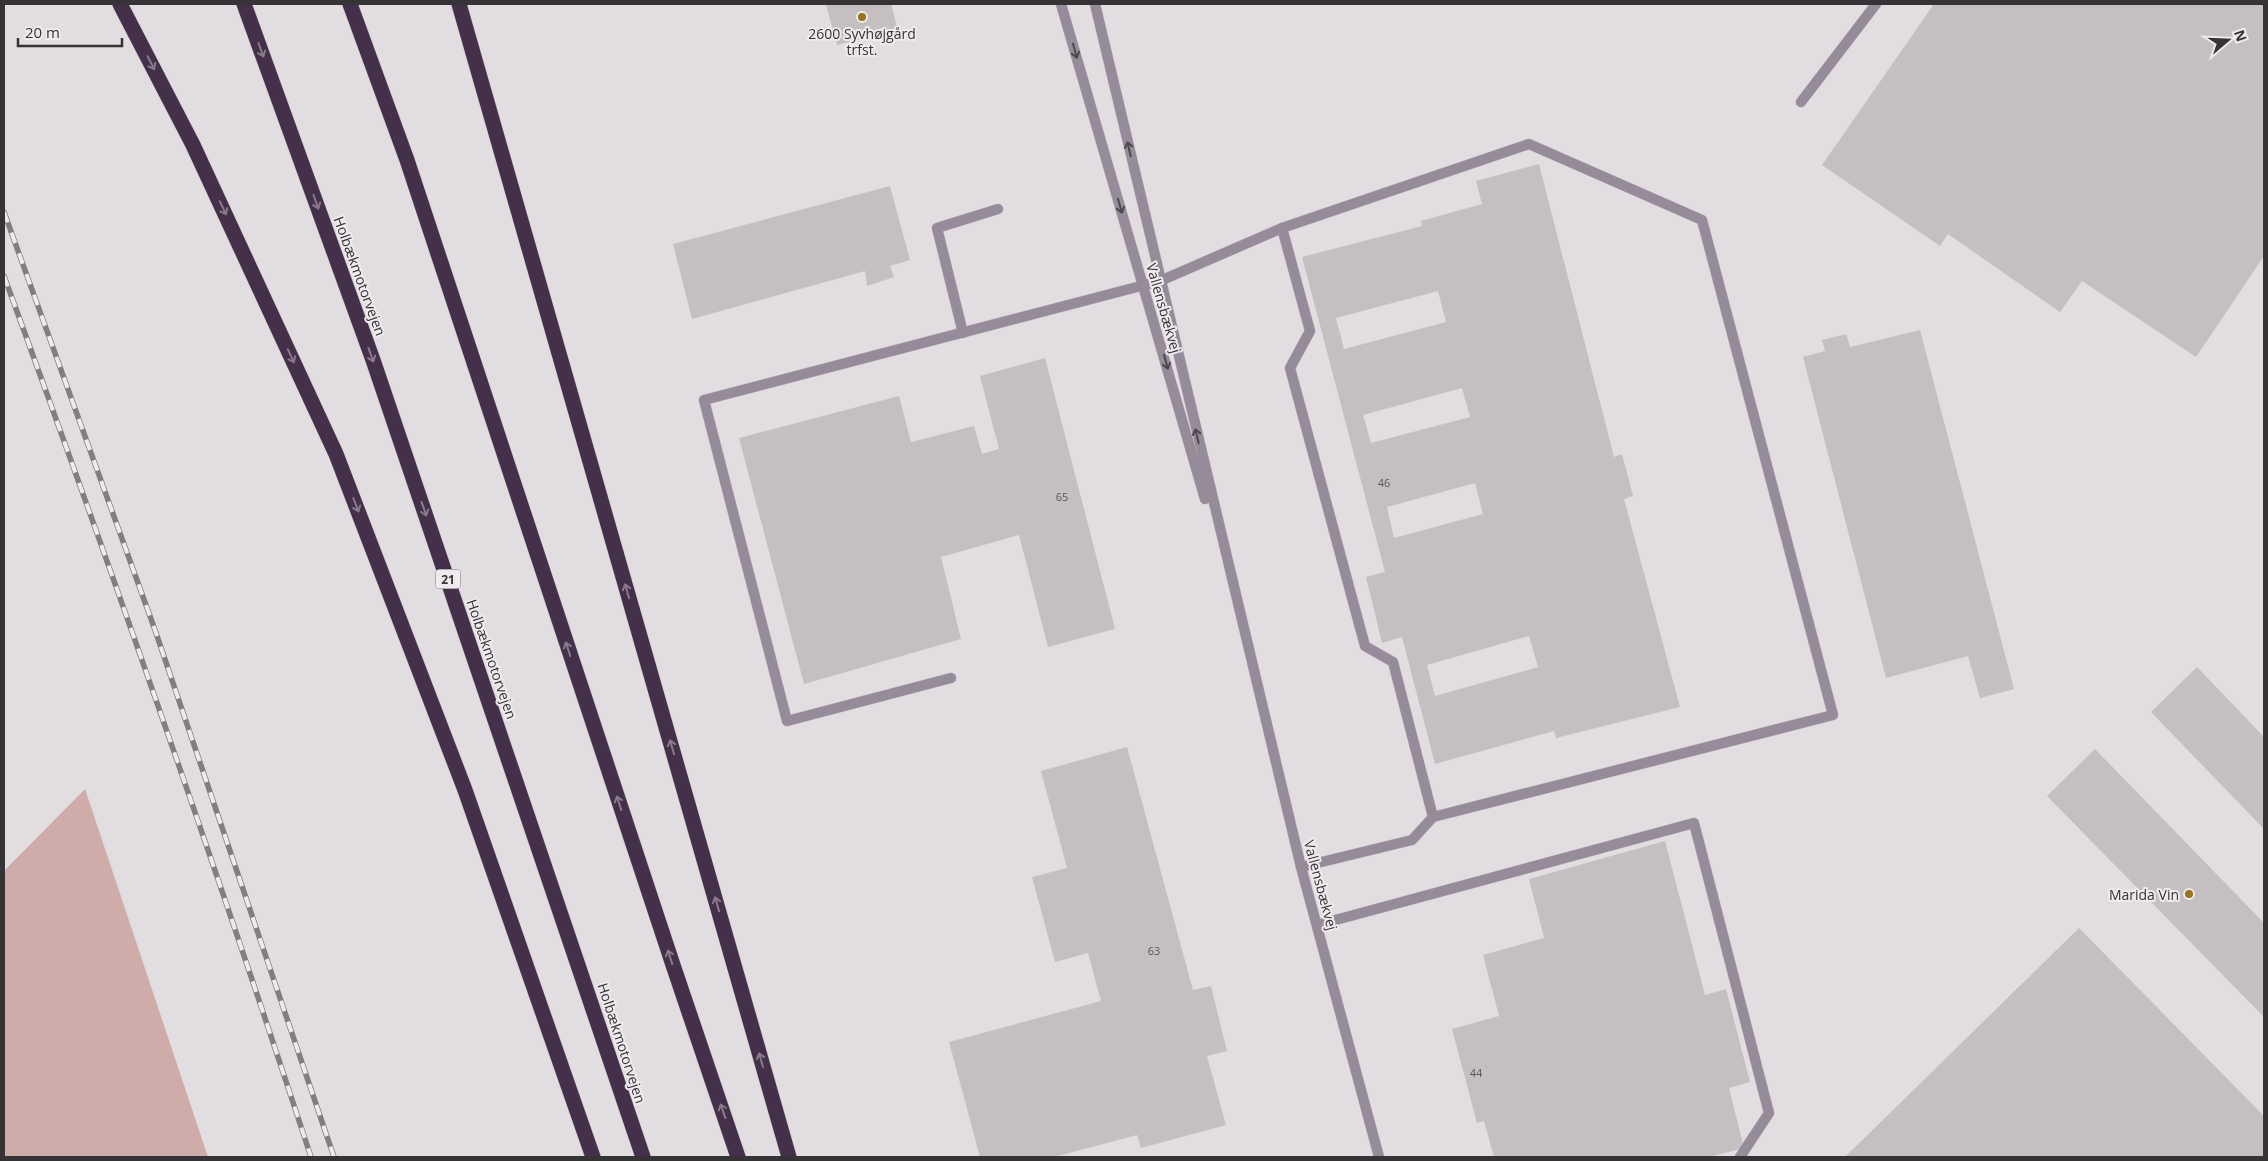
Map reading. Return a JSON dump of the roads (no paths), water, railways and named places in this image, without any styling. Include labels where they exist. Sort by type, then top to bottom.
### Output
[{"type":"highway","points":[[120,4],[194,145],[336,454],[465,790],[592,1157]]},
{"type":"highway","name":"Holbækmotorvejen","points":[[244,4],[379,378],[643,1157]]},
{"type":"highway","points":[[350,4],[407,160],[672,965],[738,1157]]},
{"type":"highway","points":[[459,4],[789,1157]]},
{"type":"street","name":"Vallensbækvej","points":[[1061,4],[1240,620]]},
{"type":"street","name":"Vallensbækvej","points":[[1095,4],[1240,620],[1301,867],[1379,1157]]},
{"type":"street","points":[[1802,102],[1874,5]]},
{"type":"street","points":[[951,678],[787,721],[704,400],[1160,281],[1282,228],[1528,144],[1702,220],[1833,715],[1434,817],[1412,840],[1301,867]]},
{"type":"street","points":[[963,333],[937,228],[998,210]]},
{"type":"street","points":[[1282,228],[1310,331],[1290,368],[1365,646],[1393,662],[1434,817]]},
{"type":"street","points":[[1317,925],[1694,823],[1769,1113],[1740,1157]]},
{"type":"railway","points":[[4,212],[155,630],[334,1157]]},
{"type":"railway","points":[[4,276],[161,715],[311,1157]]},
{"type":"place","name":"2600 Syvhøjgård trfst.","points":[[862,17]]},
{"type":"place","name":"Marida Vin","points":[[2189,894]]}]
